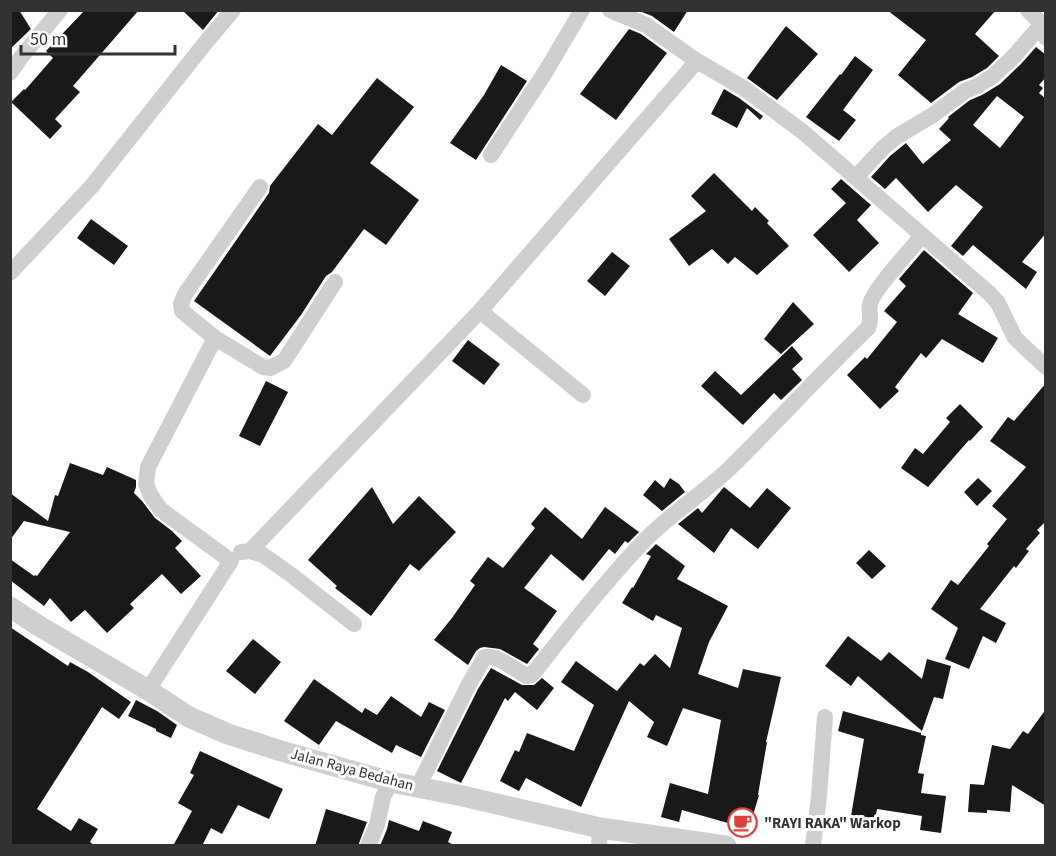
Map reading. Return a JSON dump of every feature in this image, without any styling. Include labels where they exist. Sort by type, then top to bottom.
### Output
[{"type":"street","points":[[10,73],[60,10]]},
{"type":"street","points":[[10,273],[91,187],[234,10]]},
{"type":"street","points":[[491,155],[546,71],[582,10]]},
{"type":"street","points":[[610,10],[646,25],[745,89],[803,132],[990,294],[998,303],[1015,338],[1046,367]]},
{"type":"street","points":[[856,177],[896,137],[993,76],[1044,31],[1028,10]]},
{"type":"street","points":[[250,551],[480,311],[697,60]]},
{"type":"street","points":[[260,188],[185,294],[181,304],[182,311],[215,338],[263,367],[270,368],[284,361],[335,282]]},
{"type":"street","points":[[418,787],[469,684],[485,657],[495,658],[527,676],[536,670],[584,608],[644,541],[729,469],[868,328],[871,321],[870,304],[876,291],[922,236]]},
{"type":"street","points":[[480,311],[583,395]]},
{"type":"street","points":[[215,338],[148,467],[146,484],[161,510],[231,561]]},
{"type":"street","points":[[148,690],[231,561],[239,553],[250,551],[263,555],[354,624]]},
{"type":"street","name":"Jalan Raya Bedahan","points":[[10,607],[189,717],[228,734],[391,782],[418,787],[599,837],[719,845]]},
{"type":"street","points":[[813,846],[825,717]]},
{"type":"street","points":[[368,846],[377,825],[383,797],[391,782]]},
{"type":"building","points":[[10,10],[19,10],[31,29],[10,49]]},
{"type":"building","points":[[85,10],[139,10],[73,86],[80,92],[55,119],[62,126],[50,139],[11,102],[25,90],[53,58],[46,51]]},
{"type":"building","points":[[182,10],[219,10],[203,30]]},
{"type":"building","points":[[644,10],[688,10],[674,32],[652,16],[642,12]]},
{"type":"building","points":[[887,10],[996,10],[975,34],[999,56],[987,68],[959,82],[931,103],[898,75],[926,40]]},
{"type":"building","points":[[786,26],[818,54],[777,100],[747,78]]},
{"type":"building","points":[[629,29],[641,34],[667,53],[616,120],[580,94]]},
{"type":"building","points":[[1036,47],[1046,55],[1046,77],[1039,85],[1043,88],[1039,93],[1046,99],[1046,233],[1022,262],[1037,272],[1026,289],[973,245],[963,256],[951,246],[983,207],[956,185],[928,212],[896,178],[885,189],[871,177],[890,156],[906,143],[923,164],[951,140],[939,129],[948,117],[970,100],[1000,84]],"holes":[[[997,96],[1024,117],[1000,148],[973,125]]]},
{"type":"building","points":[[855,56],[873,70],[843,110],[856,120],[839,141],[806,117]]},
{"type":"building","points":[[501,65],[527,81],[476,160],[450,143],[484,95]]},
{"type":"building","points":[[377,78],[414,107],[370,163],[419,200],[386,245],[364,229],[332,272],[326,276],[301,315],[270,356],[194,301],[269,193],[270,186],[318,124],[332,135]]},
{"type":"building","points":[[724,89],[763,116],[760,120],[747,108],[737,128],[711,114]]},
{"type":"building","points":[[714,173],[752,211],[755,207],[789,246],[757,275],[735,257],[728,264],[712,249],[689,266],[669,239],[706,211],[691,196]]},
{"type":"building","points":[[841,179],[871,205],[857,220],[879,243],[849,272],[813,235],[846,203],[831,189]]},
{"type":"building","points":[[91,219],[128,246],[114,265],[77,238]]},
{"type":"building","points":[[924,250],[973,293],[958,314],[998,338],[983,363],[942,339],[926,358],[921,353],[895,387],[899,391],[880,409],[847,375],[865,357],[867,359],[897,322],[884,311],[906,286],[899,279]]},
{"type":"building","points":[[612,252],[630,266],[605,296],[587,281]]},
{"type":"building","points":[[793,302],[814,324],[781,354],[764,339]]},
{"type":"building","points":[[468,340],[500,364],[484,385],[452,361]]},
{"type":"building","points":[[792,346],[803,359],[792,369],[802,380],[781,400],[774,393],[743,425],[701,386],[715,371],[741,395]]},
{"type":"building","points":[[266,381],[288,392],[260,446],[239,436]]},
{"type":"building","points":[[1046,383],[1046,521],[1037,530],[1040,533],[1026,549],[1029,551],[980,609],[1006,623],[996,643],[983,636],[969,669],[945,659],[958,628],[931,609],[951,580],[958,585],[1007,519],[992,506],[1026,467],[990,441],[1008,417],[1014,421]]},
{"type":"building","points":[[960,404],[983,427],[928,487],[901,468],[915,448],[923,454],[950,422],[946,418]]},
{"type":"building","points":[[70,463],[103,475],[107,467],[136,480],[134,493],[155,518],[182,541],[175,548],[201,576],[181,594],[162,574],[130,604],[134,608],[107,633],[85,610],[71,622],[50,598],[44,606],[10,580],[10,559],[37,576],[70,532],[24,521],[10,540],[10,493],[48,521],[55,495],[58,496]]},
{"type":"building","points":[[670,478],[685,492],[662,511],[643,495],[655,480],[664,488]]},
{"type":"building","points":[[978,478],[992,491],[977,506],[964,492]]},
{"type":"building","points":[[372,487],[393,524],[419,496],[456,532],[419,571],[410,564],[371,616],[335,588],[337,586],[308,560]]},
{"type":"building","points":[[724,487],[750,508],[767,488],[791,508],[758,549],[731,528],[714,553],[678,524],[698,508],[702,513]]},
{"type":"building","points":[[545,507],[582,539],[605,507],[639,532],[628,543],[625,541],[615,554],[609,549],[583,581],[551,554],[524,588],[557,611],[533,644],[539,649],[527,664],[500,649],[484,647],[476,651],[468,665],[434,640],[475,585],[470,581],[488,557],[503,568],[535,528],[531,524]]},
{"type":"building","points":[[656,544],[685,566],[677,579],[728,606],[709,642],[698,674],[738,688],[743,669],[781,677],[766,742],[759,795],[749,829],[682,810],[679,822],[661,817],[670,783],[708,794],[721,720],[683,708],[667,746],[647,737],[654,722],[629,701],[581,807],[526,778],[519,791],[500,781],[515,750],[519,752],[527,733],[574,751],[594,705],[561,682],[576,661],[617,691],[640,663],[644,666],[655,654],[670,668],[682,628],[656,615],[653,621],[622,603],[651,556],[646,554]]},
{"type":"building","points":[[869,550],[886,566],[872,579],[856,563]]},
{"type":"building","points":[[10,627],[68,666],[70,662],[88,672],[131,702],[119,719],[102,707],[37,809],[71,831],[79,818],[98,829],[90,842],[95,846],[10,846]]},
{"type":"building","points":[[848,636],[881,661],[889,652],[922,679],[927,659],[951,666],[943,699],[934,697],[922,731],[858,676],[851,686],[825,666]]},
{"type":"building","points":[[253,639],[281,662],[255,694],[226,671]]},
{"type":"building","points":[[491,668],[522,685],[534,685],[542,678],[554,688],[537,710],[515,692],[508,701],[505,698],[461,783],[437,771]]},
{"type":"building","points":[[314,679],[362,713],[365,708],[377,715],[391,696],[421,717],[429,702],[445,710],[421,757],[396,745],[392,753],[336,721],[319,745],[284,721]]},
{"type":"building","points":[[136,700],[177,725],[171,738],[128,716]]},
{"type":"building","points":[[1046,709],[1046,806],[1012,785],[1010,812],[987,810],[987,813],[968,812],[970,784],[984,785],[992,745],[1010,749],[1023,731],[1028,734]]},
{"type":"building","points":[[843,711],[926,736],[918,773],[924,774],[921,793],[946,796],[941,833],[920,830],[922,816],[877,809],[875,820],[851,816],[864,739],[838,731]]},
{"type":"building","points":[[200,751],[283,789],[269,819],[238,805],[222,834],[211,828],[202,846],[173,846],[192,811],[178,803],[194,775],[190,773]]},
{"type":"building","points":[[326,809],[367,822],[358,846],[315,846]]},
{"type":"building","points":[[389,820],[419,831],[423,821],[452,832],[448,842],[452,846],[380,846]]},
{"type":"place","name":"\"RAYI RAKA\" Warkop","points":[[743,823]]}]
